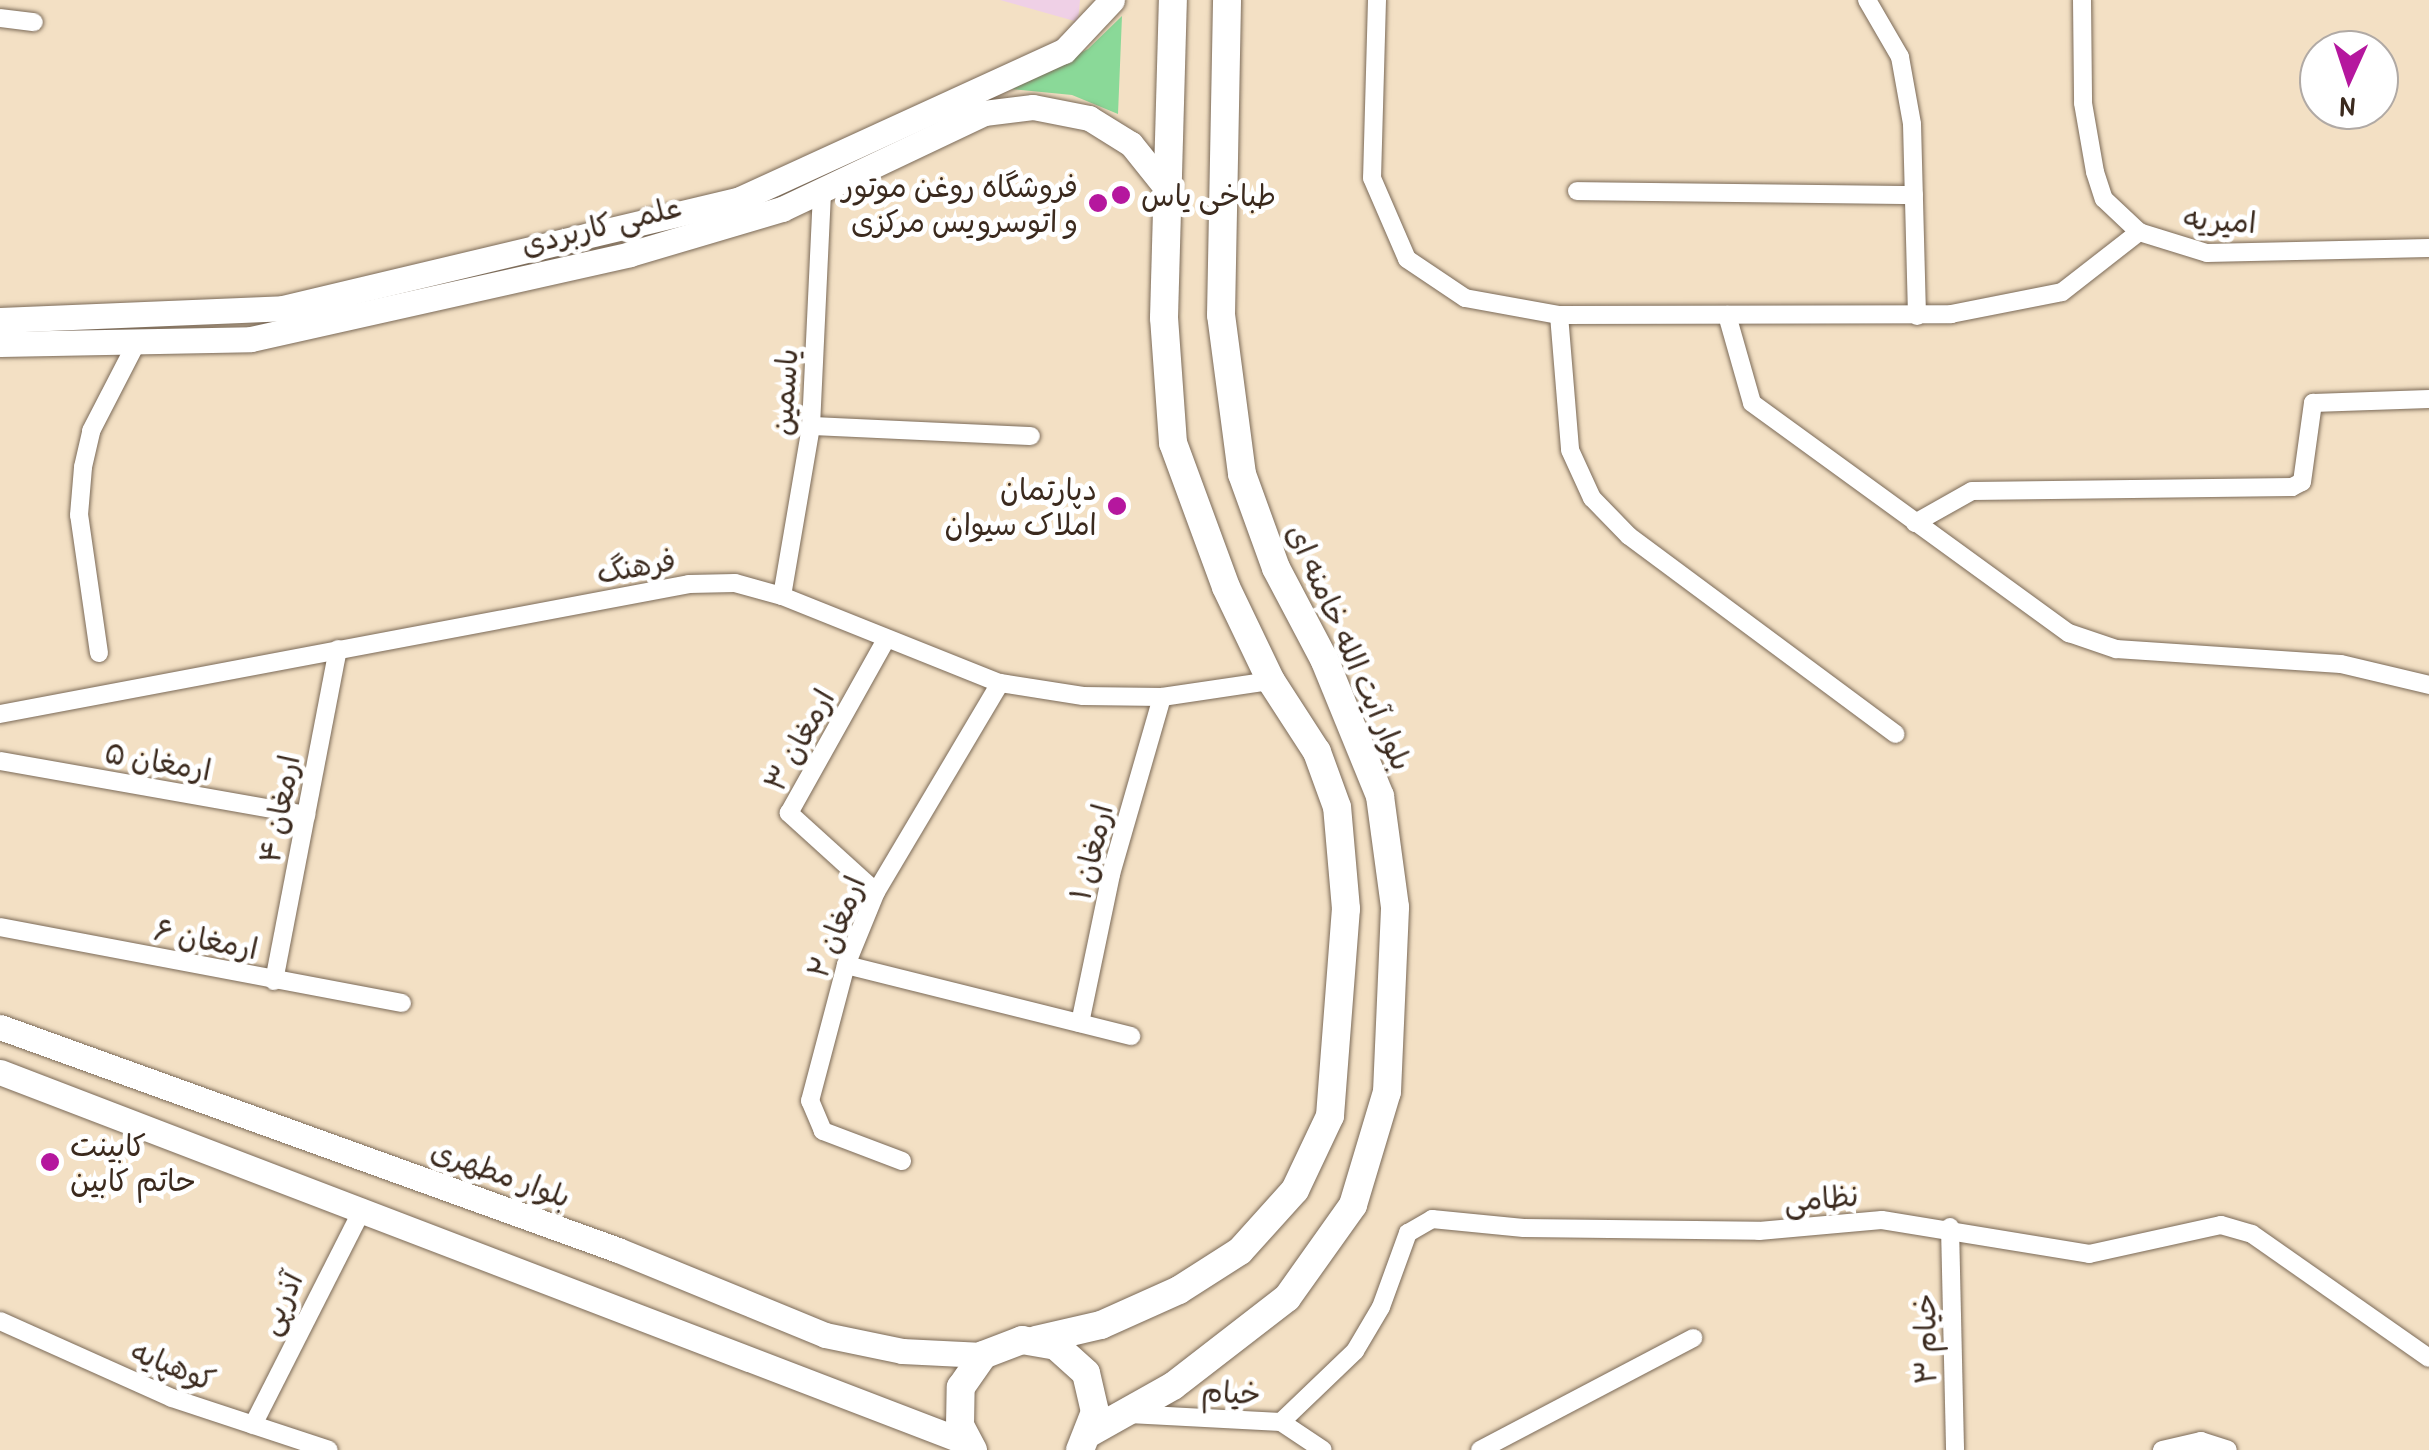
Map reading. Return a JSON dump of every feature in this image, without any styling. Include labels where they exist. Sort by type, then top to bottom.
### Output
[{"type":"main road","points":[[971,1447],[958,1406],[961,1387],[983,1355],[1008,1342],[1036,1340],[1101,1325],[1179,1290],[1240,1251],[1295,1190],[1330,1116],[1346,910],[1337,807],[1316,752],[1271,681],[1211,551],[1173,444],[1164,318],[1173,0]]},
{"type":"main road","name":"بلوار آیت الله خامنه ای","points":[[1085,1441],[1287,1298],[1354,1205],[1387,1092],[1394,907],[1380,796],[1325,661],[1276,568],[1242,474],[1221,315],[1227,0]]},
{"type":"main road","points":[[1036,1340],[1073,1357],[1086,1373],[1093,1392],[1085,1441]]},
{"type":"street","name":"علمی کاربردی","points":[[626,242],[762,191],[997,76],[1064,51],[1112,0]]},
{"type":"street","points":[[1377,0],[1372,178],[1407,260],[1465,298],[1559,314],[1917,316],[2021,305],[2062,292],[2140,232]]},
{"type":"street","points":[[1867,0],[1900,58],[1912,124],[1917,316]]},
{"type":"street","name":"امیریه","points":[[2082,0],[2083,103],[2095,172],[2104,200],[2140,232],[2207,253],[2429,248]]},
{"type":"street","points":[[0,18],[34,22]]},
{"type":"street","name":"علمی کاربردی","points":[[0,344],[138,331],[421,288],[626,242],[751,220],[984,113],[1033,107],[1066,110],[1114,129],[1167,188]]},
{"type":"street","name":"یاسمین","points":[[782,596],[811,426],[822,190]]},
{"type":"street","points":[[1576,190],[1914,195]]},
{"type":"street","points":[[1559,314],[1570,450],[1592,498],[1630,536],[1896,734]]},
{"type":"street","points":[[1726,316],[1752,402],[2070,632],[2097,644],[2341,664],[2429,685]]},
{"type":"street","name":"علمی کاربردی","points":[[0,320],[138,331]]},
{"type":"street","points":[[100,653],[79,515],[82,467],[91,431],[138,331]]},
{"type":"street","points":[[1916,523],[1972,491],[2292,487],[2302,482],[2313,403],[2429,399]]},
{"type":"street","points":[[811,426],[1031,436]]},
{"type":"street","name":"فرهنگ","points":[[0,714],[689,584],[735,584],[782,596],[885,641],[1000,683],[1083,696],[1162,696],[1271,681]]},
{"type":"street","name":"ارمغان ۳","points":[[876,892],[789,813],[885,641]]},
{"type":"street","name":"ارمغان ۴","points":[[274,980],[338,649]]},
{"type":"street","name":"ارمغان ۲","points":[[902,1161],[823,1131],[814,1118],[810,1101],[846,965],[876,892],[1000,683]]},
{"type":"street","name":"ارمغان ۱","points":[[1080,1024],[1111,874],[1162,696]]},
{"type":"street","name":"ارمغان ۵","points":[[0,761],[306,815]]},
{"type":"street","name":"ارمغان ۶","points":[[0,927],[402,1004]]},
{"type":"street","points":[[846,965],[1131,1036]]},
{"type":"street","name":"بلوار مطهری","points":[[0,1027],[618,1250],[825,1335],[902,1351],[983,1355]]},
{"type":"street","points":[[0,1072],[363,1208],[971,1447]]},
{"type":"street","name":"آذرپی","points":[[253,1425],[363,1208]]},
{"type":"street","name":"نظامی","points":[[1281,1422],[1355,1351],[1381,1307],[1408,1233],[1432,1219],[1524,1228],[1759,1231],[1882,1220],[1950,1227],[2042,1251],[2089,1254],[2220,1225],[2277,1250],[2429,1358]]},
{"type":"street","name":"خیام ۳","points":[[1950,1227],[1955,1450]]},
{"type":"street","name":"کوهپایه","points":[[0,1321],[172,1398],[330,1450]]},
{"type":"street","points":[[1480,1450],[1693,1338]]},
{"type":"street","name":"خیام","points":[[1128,1414],[1281,1422],[1323,1450]]},
{"type":"street","points":[[2162,1450],[2179,1446],[2228,1450]]},
{"type":"shaded area","points":[[1000,0],[1080,0],[1078,22]]},
{"type":"green space","points":[[1122,16],[1118,114],[1072,95],[1010,89],[1088,49]]},
{"type":"place","name":"طباخی یاس","points":[[1121,195]]},
{"type":"place","name":"فروشگاه روغن موتور و اتوسرویس مرکزی","points":[[1098,203]]},
{"type":"place","name":"دپارتمان املاک سیوان","points":[[1117,506]]},
{"type":"place","name":"کابینت حاتم کابین","points":[[50,1162]]}]
